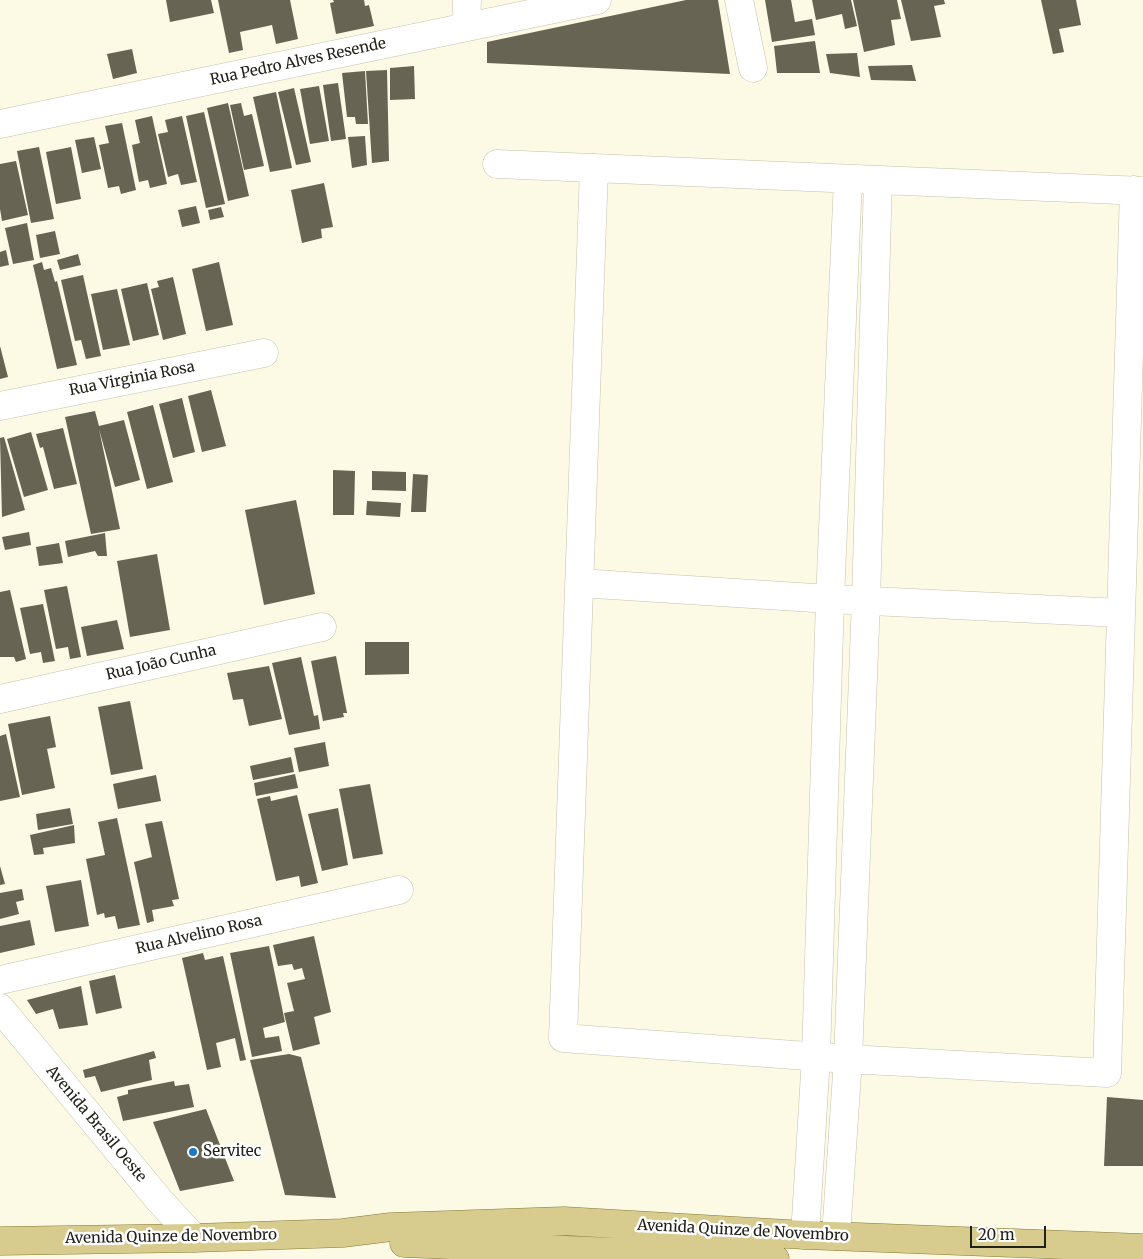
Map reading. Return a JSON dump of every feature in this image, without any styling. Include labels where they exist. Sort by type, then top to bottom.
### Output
[{"type":"main road","name":"Avenida Quinze de Novembro","points":[[0,1240],[194,1238],[343,1233],[391,1227],[564,1221],[1114,1252],[1143,1248]]},
{"type":"main road","name":"Avenida Quinze de Novembro","points":[[343,1233],[390,1242],[551,1255],[774,1259]]},
{"type":"street","points":[[466,27],[467,0]]},
{"type":"street","name":"Rua Pedro Alves Resende","points":[[0,124],[597,0]]},
{"type":"street","points":[[739,0],[753,68]]},
{"type":"street","points":[[497,164],[594,168],[848,179],[1139,191],[1121,613],[1107,1073],[816,1057],[563,1038],[594,168]]},
{"type":"street","points":[[805,1235],[816,1057],[830,599],[848,179]]},
{"type":"street","points":[[836,1236],[848,1059],[866,601],[878,180]]},
{"type":"street","name":"Rua Virginia Rosa","points":[[0,406],[264,353]]},
{"type":"street","points":[[579,583],[866,601],[1121,613]]},
{"type":"street","name":"Rua João Cunha","points":[[0,699],[322,627]]},
{"type":"street","name":"Rua Alvelino Rosa","points":[[0,980],[399,890]]},
{"type":"street","name":"Avenida Brasil Oeste","points":[[0,1008],[160,1201],[194,1238]]},
{"type":"street","points":[[551,1255],[564,1221]]},
{"type":"building","points":[[166,0],[211,0],[214,13],[170,22]]},
{"type":"building","points":[[218,0],[290,0],[298,39],[276,44],[272,25],[240,32],[243,50],[229,53]]},
{"type":"building","points":[[333,0],[364,0],[365,6],[369,5],[374,26],[336,34],[330,3],[334,2]]},
{"type":"building","points":[[686,0],[718,0],[730,74],[487,63],[487,42]]},
{"type":"building","points":[[765,0],[791,0],[795,22],[812,19],[815,35],[772,42]]},
{"type":"building","points":[[812,0],[851,0],[857,26],[845,29],[842,14],[816,20]]},
{"type":"building","points":[[853,0],[897,0],[901,19],[891,20],[895,45],[864,52]]},
{"type":"building","points":[[901,0],[944,0],[945,4],[934,6],[941,37],[911,41]]},
{"type":"building","points":[[1041,0],[1076,0],[1081,25],[1059,29],[1064,52],[1053,54]]},
{"type":"building","points":[[815,41],[820,73],[777,73],[774,46]]},
{"type":"building","points":[[132,49],[137,73],[113,79],[107,54]]},
{"type":"building","points":[[857,53],[860,77],[830,73],[826,54]]},
{"type":"building","points":[[912,65],[916,81],[871,80],[868,66]]},
{"type":"building","points":[[414,66],[415,99],[390,100],[390,68]]},
{"type":"building","points":[[387,70],[389,161],[372,163],[366,71]]},
{"type":"building","points":[[365,71],[368,124],[356,124],[355,117],[347,117],[342,73]]},
{"type":"building","points":[[338,83],[346,139],[331,141],[323,85]]},
{"type":"building","points":[[319,86],[329,141],[310,144],[300,89]]},
{"type":"building","points":[[294,88],[311,162],[296,165],[278,92]]},
{"type":"building","points":[[276,92],[292,168],[270,172],[253,97]]},
{"type":"building","points":[[228,103],[249,196],[228,201],[207,108]]},
{"type":"building","points":[[241,103],[244,116],[252,114],[264,166],[244,170],[230,105]]},
{"type":"building","points":[[204,112],[225,204],[206,208],[186,116]]},
{"type":"building","points":[[152,116],[167,184],[150,188],[148,180],[139,182],[132,145],[140,143],[135,120]]},
{"type":"building","points":[[182,116],[197,182],[181,185],[178,174],[168,177],[158,134],[168,132],[165,120]]},
{"type":"building","points":[[122,123],[136,190],[121,194],[119,186],[108,188],[99,145],[109,143],[105,126]]},
{"type":"building","points":[[365,136],[367,165],[352,168],[348,137]]},
{"type":"building","points":[[94,137],[101,169],[82,173],[75,140]]},
{"type":"building","points":[[39,147],[54,219],[31,223],[17,151]]},
{"type":"building","points":[[71,147],[81,199],[56,204],[46,152]]},
{"type":"building","points":[[16,161],[28,215],[2,221],[0,209],[0,164]]},
{"type":"building","points":[[324,183],[333,227],[321,229],[322,238],[302,243],[291,190]]},
{"type":"building","points":[[196,206],[200,223],[182,227],[178,210]]},
{"type":"building","points":[[221,207],[224,217],[210,220],[208,210]]},
{"type":"building","points":[[27,223],[34,260],[13,264],[5,228]]},
{"type":"building","points":[[55,231],[60,254],[40,258],[36,235]]},
{"type":"building","points":[[6,250],[9,265],[0,267],[0,252]]},
{"type":"building","points":[[78,254],[81,265],[60,270],[57,260]]},
{"type":"building","points":[[42,262],[44,270],[51,268],[55,282],[57,281],[77,365],[57,369],[33,265]]},
{"type":"building","points":[[219,262],[233,325],[206,331],[192,269]]},
{"type":"building","points":[[83,275],[101,356],[86,359],[81,340],[75,341],[61,280]]},
{"type":"building","points":[[173,277],[186,334],[163,340],[151,289],[159,287],[157,281]]},
{"type":"building","points":[[147,283],[159,335],[133,341],[121,289]]},
{"type":"building","points":[[117,289],[130,345],[103,350],[91,294]]},
{"type":"building","points":[[0,346],[8,377],[0,379]]},
{"type":"building","points":[[211,390],[226,446],[202,452],[188,396]]},
{"type":"building","points":[[182,398],[195,452],[173,458],[159,404]]},
{"type":"building","points":[[153,405],[173,482],[147,489],[127,412]]},
{"type":"building","points":[[95,411],[99,426],[124,420],[140,480],[115,487],[99,429],[120,529],[91,534],[65,417]]},
{"type":"building","points":[[63,428],[77,484],[54,489],[43,447],[40,448],[36,434]]},
{"type":"building","points":[[31,432],[48,490],[24,497],[7,439]]},
{"type":"building","points":[[4,437],[25,510],[2,517],[0,438]]},
{"type":"building","points":[[333,470],[355,471],[354,515],[333,515]]},
{"type":"building","points":[[372,471],[406,472],[406,491],[372,490]]},
{"type":"building","points":[[413,474],[428,475],[426,512],[411,512]]},
{"type":"building","points":[[296,500],[315,594],[264,605],[245,510]]},
{"type":"building","points":[[367,501],[401,503],[400,517],[366,515]]},
{"type":"building","points":[[29,532],[31,545],[5,550],[2,537]]},
{"type":"building","points":[[105,533],[107,556],[98,556],[95,551],[68,557],[65,541]]},
{"type":"building","points":[[59,543],[63,563],[39,566],[36,547]]},
{"type":"building","points":[[157,554],[170,630],[130,637],[117,561]]},
{"type":"building","points":[[67,586],[81,657],[70,659],[68,647],[56,649],[44,590]]},
{"type":"building","points":[[10,590],[26,659],[16,662],[14,657],[0,657],[0,592]]},
{"type":"building","points":[[43,604],[55,661],[43,663],[41,652],[30,654],[20,608]]},
{"type":"building","points":[[117,620],[124,649],[87,656],[81,627]]},
{"type":"building","points":[[365,642],[409,642],[409,674],[365,675]]},
{"type":"building","points":[[336,656],[347,713],[343,713],[344,717],[323,721],[311,661]]},
{"type":"building","points":[[301,657],[314,716],[318,715],[320,729],[289,735],[272,663]]},
{"type":"building","points":[[269,666],[282,719],[249,726],[243,699],[233,700],[227,673]]},
{"type":"building","points":[[130,701],[143,769],[111,775],[98,707]]},
{"type":"building","points":[[50,716],[56,747],[47,749],[55,788],[22,795],[8,724]]},
{"type":"building","points":[[6,734],[20,797],[0,801],[0,736]]},
{"type":"building","points":[[325,742],[329,766],[299,772],[294,748]]},
{"type":"building","points":[[291,757],[294,772],[253,780],[250,766]]},
{"type":"building","points":[[295,774],[298,788],[256,796],[254,783]]},
{"type":"building","points":[[156,775],[161,801],[118,809],[113,784]]},
{"type":"building","points":[[370,784],[383,854],[353,859],[339,789]]},
{"type":"building","points":[[297,795],[318,883],[301,887],[299,876],[276,881],[257,799],[270,796],[271,801]]},
{"type":"building","points":[[70,808],[73,824],[38,830],[36,814]]},
{"type":"building","points":[[338,808],[348,865],[322,871],[308,814]]},
{"type":"building","points":[[117,818],[140,925],[118,929],[115,916],[105,918],[104,913],[97,915],[86,859],[105,855],[98,822]]},
{"type":"building","points":[[162,821],[179,899],[172,900],[174,906],[152,910],[154,921],[147,923],[134,862],[152,857],[145,824]]},
{"type":"building","points":[[74,825],[75,843],[43,848],[44,854],[34,855],[30,835]]},
{"type":"building","points":[[0,866],[5,884],[0,885]]},
{"type":"building","points":[[81,880],[89,926],[55,932],[46,886]]},
{"type":"building","points":[[22,889],[24,900],[16,902],[19,914],[0,919],[0,893]]},
{"type":"building","points":[[30,920],[35,945],[0,953],[0,926]]},
{"type":"building","points":[[314,936],[331,1012],[314,1017],[320,1044],[293,1051],[284,1013],[294,1011],[287,983],[305,979],[302,968],[294,970],[292,964],[278,966],[273,945]]},
{"type":"building","points":[[269,946],[285,1022],[263,1028],[265,1038],[279,1036],[282,1051],[252,1057],[230,953]]},
{"type":"building","points":[[203,953],[205,960],[223,956],[246,1060],[240,1061],[235,1038],[216,1043],[221,1067],[207,1070],[182,958]]},
{"type":"building","points":[[115,975],[122,1008],[96,1014],[89,981]]},
{"type":"building","points":[[81,986],[88,1025],[59,1029],[53,1009],[36,1014],[27,1000]]},
{"type":"building","points":[[154,1051],[156,1058],[149,1060],[152,1080],[101,1092],[95,1076],[85,1078],[83,1070]]},
{"type":"building","points":[[289,1054],[301,1057],[336,1198],[285,1195],[250,1060]]},
{"type":"building","points":[[174,1081],[175,1086],[189,1084],[194,1107],[123,1121],[117,1097],[128,1094],[128,1090]]},
{"type":"building","points":[[1107,1097],[1143,1100],[1143,1166],[1104,1166]]},
{"type":"building","name":"Servitec","points":[[206,1109],[234,1181],[180,1191],[153,1122]]},
{"type":"place","name":"Servitec","points":[[193,1152]]}]
